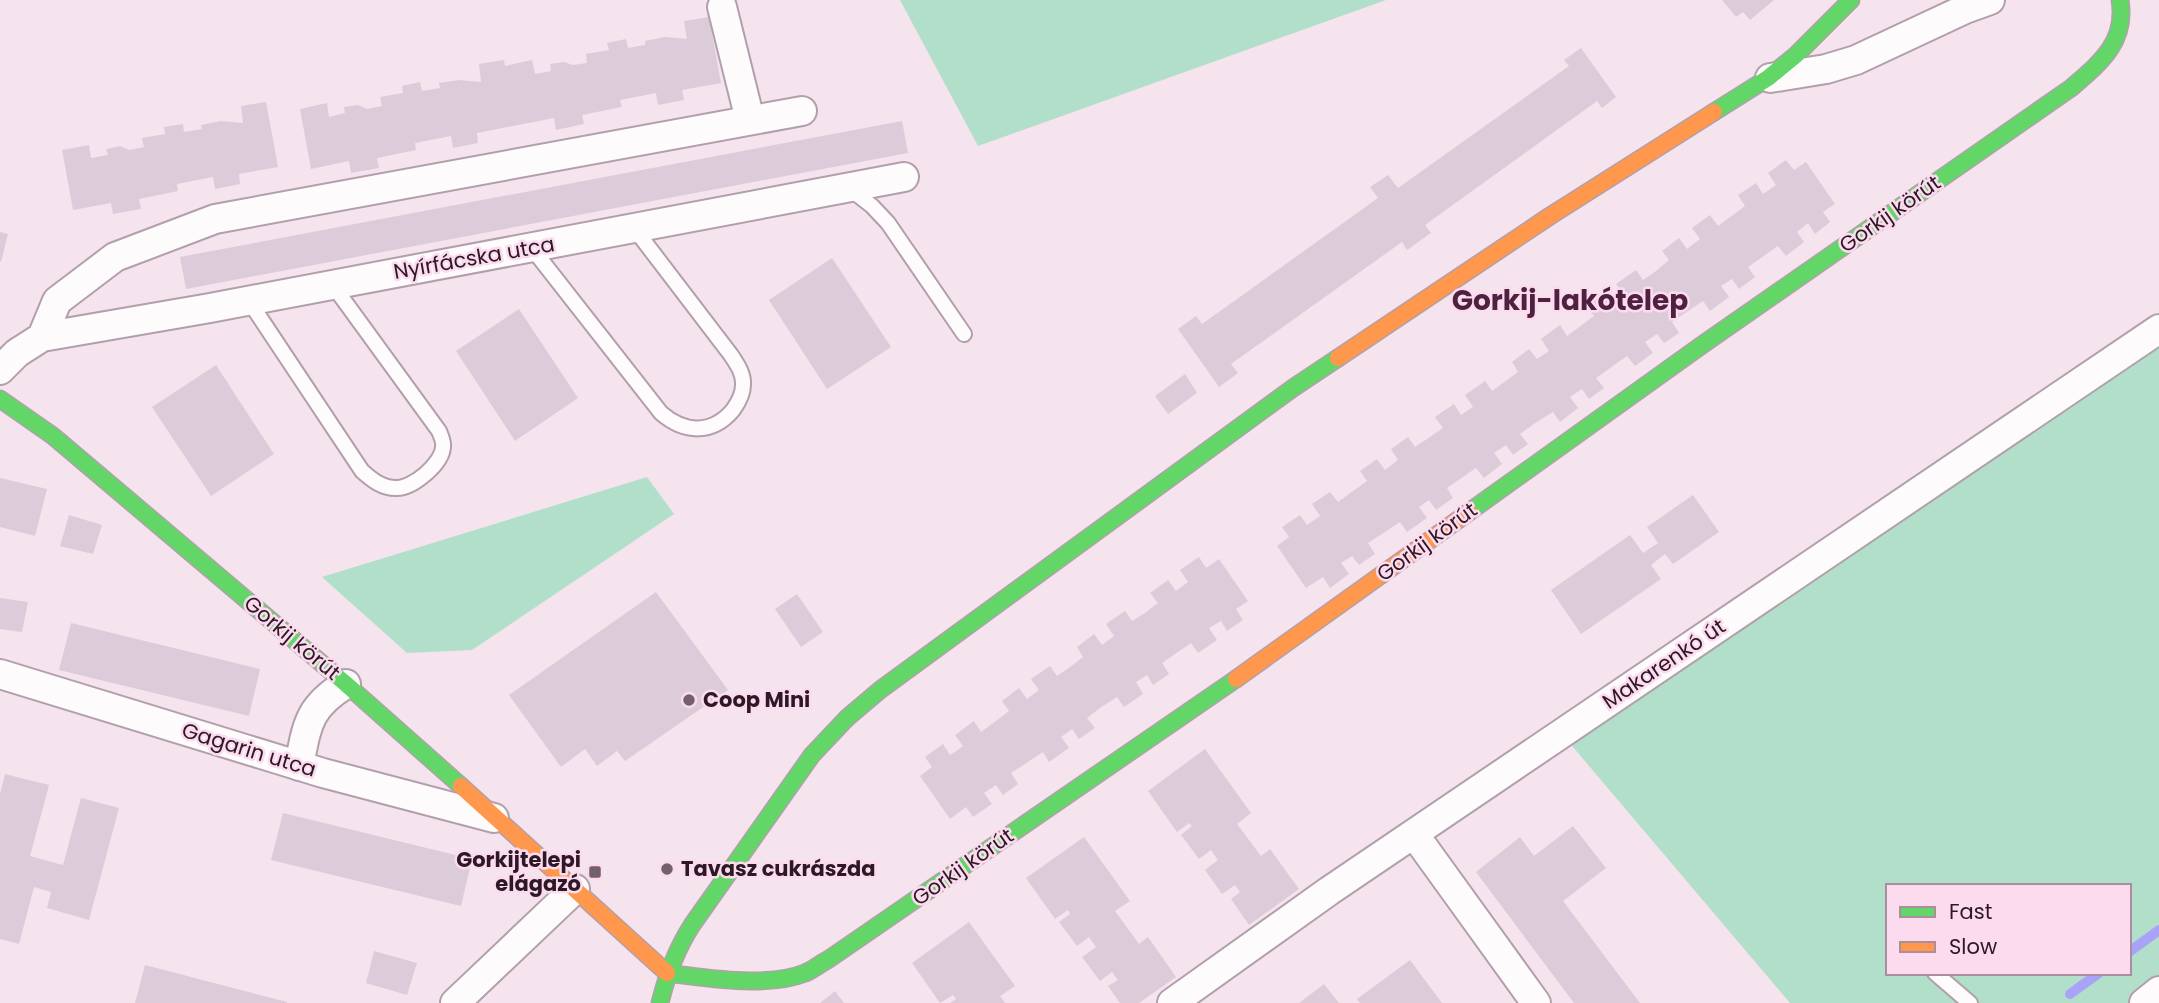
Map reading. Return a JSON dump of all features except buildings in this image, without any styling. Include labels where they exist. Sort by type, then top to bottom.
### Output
[{"type":"street","points":[[660,1003],[667,974],[692,925],[812,755],[847,718],[880,690],[1293,388],[1550,216],[1768,78],[1804,48],[1851,0]]},
{"type":"street","points":[[1768,78],[1826,69],[1856,60],[1990,0]]},
{"type":"street","name":"Gorkij körút","points":[[0,398],[53,436],[346,684],[500,820],[667,974],[721,980],[779,979],[805,973],[830,960],[1234,681],[1691,353],[2071,88],[2099,63],[2110,49],[2123,20],[2120,0]]},
{"type":"street","points":[[722,6],[750,120]]},
{"type":"street","points":[[43,337],[57,301],[115,257],[215,219],[802,111]]},
{"type":"street","name":"Nyírfácska utca","points":[[0,370],[18,353],[43,337],[904,177]]},
{"type":"street","name":"Makarenkó út","points":[[1172,1003],[1414,834],[2159,329]]},
{"type":"street","name":"Gagarin utca","points":[[0,674],[299,766],[500,820]]},
{"type":"street","points":[[299,766],[306,732],[316,708],[329,694],[346,684]]},
{"type":"street","points":[[1414,834],[1535,1003]]},
{"type":"street","points":[[455,1003],[575,889]]},
{"type":"street","points":[[2144,1003],[2159,991]]},
{"type":"lane","points":[[849,189],[872,206],[888,223],[964,334]]},
{"type":"lane","points":[[531,247],[661,413],[670,421],[685,427],[713,428],[726,419],[739,402],[743,386],[741,371],[634,228]]},
{"type":"lane","points":[[249,300],[362,471],[376,484],[398,489],[413,483],[430,470],[441,457],[444,445],[439,431],[332,284]]},
{"type":"lane","points":[[1937,975],[1970,1003]]},
{"type":"green space","points":[[900,0],[1386,0],[978,146]]},
{"type":"green space","points":[[2159,329],[2159,991],[2144,1003],[1790,1003],[1562,734]]},
{"type":"green space","points":[[647,477],[674,514],[472,650],[407,653],[322,577]]},
{"type":"waterway","points":[[2131,951],[2159,930]]},
{"type":"waterway","points":[[2070,994],[2096,975]]},
{"type":"traffic: fast","points":[[1714,112],[1768,78],[1796,55],[1851,0]]},
{"type":"traffic: fast","points":[[1469,512],[1702,345],[2071,88],[2092,70],[2115,40],[2121,15],[2120,0]]},
{"type":"traffic: fast","points":[[660,1003],[673,962],[692,925],[812,755],[847,718],[880,690],[1293,388],[1338,358]]},
{"type":"traffic: fast","points":[[0,399],[53,436],[346,684],[461,786]]},
{"type":"traffic: fast","points":[[667,973],[755,981],[790,978],[808,972],[1236,679]]},
{"type":"traffic: slow","points":[[1338,358],[1550,216],[1714,112]]},
{"type":"traffic: slow","points":[[1236,679],[1469,512]]},
{"type":"traffic: slow","points":[[461,786],[667,973]]},
{"type":"place","name":"Coop Mini","points":[[689,700]]},
{"type":"place","name":"Tavasz cukrászda","points":[[667,869]]},
{"type":"place","name":"Gorkijtelepi elágazó","points":[[595,872]]},
{"type":"district","name":"Gorkij-lakótelep","points":[[1570,300]]}]
